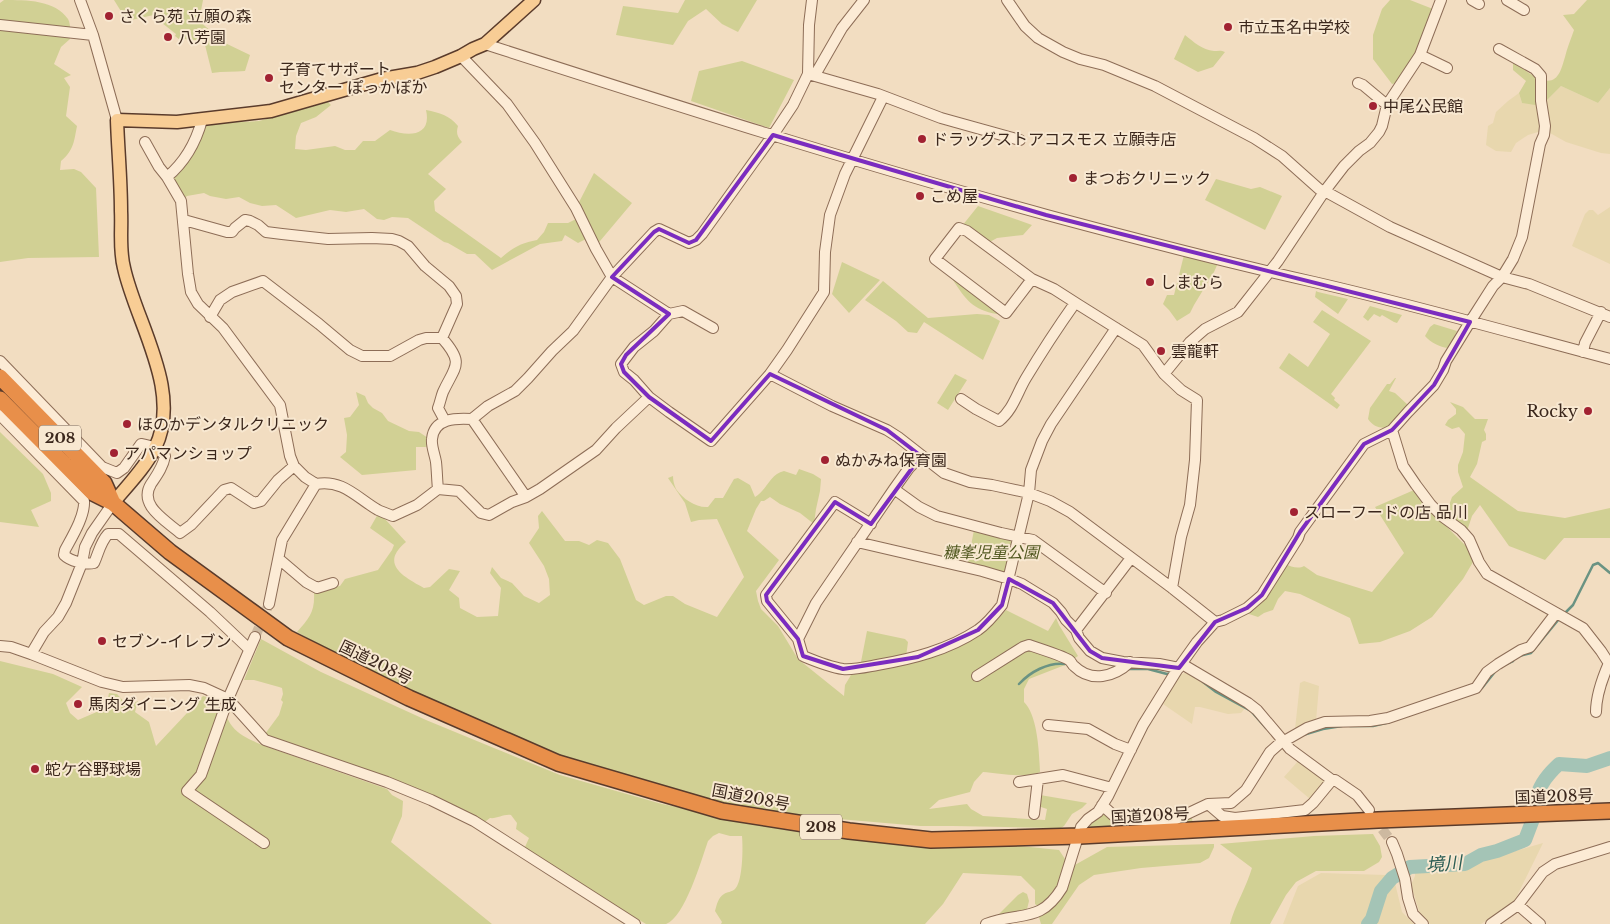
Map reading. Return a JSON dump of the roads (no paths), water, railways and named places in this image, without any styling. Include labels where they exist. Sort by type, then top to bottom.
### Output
[{"type":"highway","name":"国道208号","points":[[0,377],[104,483],[114,503]]},
{"type":"highway","name":"国道208号","points":[[0,399],[93,493],[114,503],[170,552],[288,638],[409,698],[558,763],[722,811],[849,831],[931,840],[1080,836],[1378,820],[1610,811]]},
{"type":"main road","points":[[114,503],[149,459],[160,434],[163,414],[162,394],[153,351],[124,267],[120,239],[121,212],[117,120],[177,122],[271,111],[382,79],[417,73],[461,56],[473,48],[485,44],[534,0]]},
{"type":"street","points":[[80,0],[93,35],[117,120]]},
{"type":"street","points":[[811,75],[809,25],[812,0]]},
{"type":"street","points":[[438,489],[436,460],[431,440],[437,426],[445,421],[461,418],[472,419],[488,406],[515,391],[573,331],[612,277],[654,232],[659,230],[689,243],[696,240],[774,135],[842,28],[864,0]]},
{"type":"street","points":[[1007,0],[1025,26],[1038,38],[1080,59],[1104,65],[1155,86],[1254,138],[1282,156],[1319,189],[1390,227],[1502,277],[1530,284],[1605,314],[1585,343],[1583,352]]},
{"type":"street","points":[[1164,374],[1190,342],[1205,329],[1238,312],[1278,262],[1324,192],[1344,166],[1370,143],[1379,132],[1387,105],[1420,55],[1441,0]]},
{"type":"street","points":[[1507,0],[1524,10]]},
{"type":"street","points":[[0,25],[93,35]]},
{"type":"street","points":[[485,44],[774,135],[1046,215],[1268,273],[1315,282],[1610,359]]},
{"type":"street","points":[[986,924],[998,920],[1032,916],[1051,904],[1062,888],[1080,836],[1081,827],[1098,812],[1143,725],[1197,642],[1215,622],[1246,608],[1262,595],[1300,532],[1364,444],[1392,430],[1434,385],[1470,322],[1493,286],[1502,277],[1514,259],[1522,237],[1545,126],[1541,101],[1541,76],[1535,69],[1499,49]]},
{"type":"street","points":[[1420,55],[1447,68]]},
{"type":"street","points":[[461,56],[507,104],[535,143],[576,208],[612,277],[669,314]]},
{"type":"street","points":[[811,75],[884,97],[941,118],[1020,140]]},
{"type":"street","points":[[1358,83],[1387,105]]},
{"type":"street","points":[[713,328],[683,311],[669,314],[654,331],[634,346],[621,364],[624,372],[649,397],[710,441],[770,374],[824,292],[825,252],[830,215],[845,174],[884,97]]},
{"type":"street","points":[[167,177],[177,169],[196,139],[202,120]]},
{"type":"street","points":[[145,142],[181,201],[191,292],[198,304],[222,328],[280,405],[290,456],[294,466],[305,477],[316,484],[324,483],[347,489],[378,510],[393,516],[417,505],[438,489],[459,490],[480,513],[488,516],[540,489],[596,450],[649,397]]},
{"type":"street","points":[[184,220],[227,232],[232,232],[245,220],[258,225],[266,232],[328,239],[372,238],[399,241],[408,246],[425,266],[449,286],[456,296],[457,304],[442,338]]},
{"type":"street","points":[[1032,279],[1006,313],[935,259],[959,228],[967,231],[1032,279],[1054,290],[1143,345],[1164,374],[1181,390],[1197,400],[1195,460],[1190,505],[1181,538],[1172,588]]},
{"type":"street","points":[[210,317],[220,300],[232,292],[263,281],[350,350],[362,356],[390,356],[419,340],[442,338],[454,352],[457,365],[442,394],[438,408],[445,421]]},
{"type":"street","points":[[961,399],[999,421],[1004,417],[1011,409],[1026,378],[1075,303]]},
{"type":"street","points":[[871,524],[834,502],[766,595],[767,601],[798,639],[803,656],[816,662],[843,669],[862,668],[939,650],[978,630],[993,617],[1002,605],[1029,493],[1031,470],[1051,424],[1116,328]]},
{"type":"street","points":[[0,361],[102,467],[117,473],[124,468],[141,444],[162,452],[165,456],[162,469],[149,487],[146,496],[153,510],[180,533],[191,525],[224,490],[231,488],[245,499],[254,503],[261,501],[278,480],[294,466]]},
{"type":"street","points":[[770,374],[832,406],[887,430],[944,473],[970,482],[1029,493],[1050,501],[1070,512],[1215,622]]},
{"type":"street","points":[[0,415],[84,501],[85,508],[82,516],[64,550],[64,555],[68,559],[90,564],[94,563],[104,538],[108,534],[119,534],[210,612],[248,649]]},
{"type":"street","points":[[472,419],[526,497]]},
{"type":"street","points":[[1392,430],[1403,466],[1431,505],[1469,539],[1479,562],[1487,574],[1583,628],[1588,633],[1609,664],[1599,688],[1596,712]]},
{"type":"street","points":[[798,639],[816,603],[857,542],[909,468],[921,456]]},
{"type":"street","points":[[269,604],[282,540],[316,484]]},
{"type":"street","points":[[894,489],[913,503],[937,516],[1033,540],[1106,593]]},
{"type":"street","points":[[31,654],[44,632],[58,617],[66,603],[82,562],[85,547],[92,533],[114,503]]},
{"type":"street","points":[[857,542],[975,569],[1022,584],[1053,603],[1076,630],[1079,638],[1090,651],[1102,658],[1159,664],[1178,670],[1248,703],[1257,710],[1284,742],[1309,764],[1357,795],[1369,810]]},
{"type":"street","points":[[1076,630],[1131,558]]},
{"type":"street","points":[[279,559],[306,582],[317,588],[332,582]]},
{"type":"street","points":[[1102,805],[1114,815],[1129,820],[1172,822],[1208,804],[1230,803],[1246,790],[1270,752],[1279,744],[1307,728],[1324,722],[1370,721],[1388,718],[1472,694],[1487,672],[1521,650],[1530,647],[1560,615]]},
{"type":"street","points":[[255,637],[248,649],[228,699],[201,775],[187,792],[264,843]]},
{"type":"street","points":[[977,676],[1029,645],[1069,660],[1075,667],[1089,676],[1109,676],[1123,669],[1130,662]]},
{"type":"street","points":[[0,646],[11,647],[102,682],[123,687],[189,685],[204,688],[228,699],[265,740],[387,782],[431,800],[474,821],[635,924]]},
{"type":"street","points":[[1048,726],[1088,729],[1131,750]]},
{"type":"street","points":[[1019,782],[1063,775],[1112,788]]},
{"type":"street","points":[[1034,814],[1038,779]]},
{"type":"street","points":[[1208,804],[1222,816],[1235,818],[1306,810],[1332,780]]},
{"type":"street","points":[[1392,842],[1398,854],[1413,914],[1423,924]]},
{"type":"street","points":[[1491,924],[1518,904],[1542,872],[1555,864],[1610,847]]},
{"type":"street","points":[[1518,904],[1540,924]]},
{"type":"waterway","points":[[1563,615],[1573,605],[1593,565],[1598,563],[1610,573]]},
{"type":"waterway","points":[[1519,656],[1531,653],[1559,619]]},
{"type":"waterway","points":[[1500,667],[1513,661]]},
{"type":"waterway","points":[[1019,684],[1028,676],[1046,666],[1065,664]]},
{"type":"waterway","points":[[1127,669],[1148,669],[1167,674],[1171,673]]},
{"type":"waterway","points":[[1482,688],[1494,673]]},
{"type":"waterway","points":[[1203,682],[1216,692],[1251,711],[1266,728]]},
{"type":"waterway","points":[[1350,726],[1373,726],[1386,723]]},
{"type":"waterway","points":[[1303,735],[1342,726]]},
{"type":"waterway","name":"境川","points":[[1533,806],[1537,793],[1543,783],[1559,764],[1587,766],[1610,758]]},
{"type":"waterway","name":"境川","points":[[1368,924],[1372,919],[1381,891],[1392,878],[1410,867],[1465,864],[1481,855],[1525,840],[1533,819]]},
{"type":"tunnel","points":[[255,637],[269,604]]},
{"type":"tunnel","points":[[1373,817],[1392,842]]},
{"type":"place","name":"さくら苑 立願の森","points":[[109,16]]},
{"type":"place","name":"市立玉名中学校","points":[[1228,27]]},
{"type":"place","name":"八芳園","points":[[168,37]]},
{"type":"place","name":"子育てサポート センター ぽっかぽか","points":[[269,78]]},
{"type":"place","name":"中尾公民館","points":[[1373,106]]},
{"type":"place","name":"ドラッグストアコスモス 立願寺店","points":[[922,139]]},
{"type":"place","name":"まつおクリニック","points":[[1073,178]]},
{"type":"place","name":"こめ屋","points":[[920,196]]},
{"type":"place","name":"しまむら","points":[[1150,282]]},
{"type":"place","name":"雲龍軒","points":[[1161,351]]},
{"type":"place","name":"Rocky","points":[[1588,411]]},
{"type":"place","name":"ほのかデンタルクリニック","points":[[127,424]]},
{"type":"place","name":"アパマンショップ","points":[[114,453]]},
{"type":"place","name":"ぬかみね保育園","points":[[825,460]]},
{"type":"place","name":"スローフードの店 品川","points":[[1294,512]]},
{"type":"place","name":"セブン-イレブン","points":[[102,641]]},
{"type":"place","name":"馬肉ダイニング 生成","points":[[78,704]]},
{"type":"place","name":"蛇ケ谷野球場","points":[[35,769]]},
{"type":"park label","name":"糠峯児童公園","points":[[991,552]]}]
